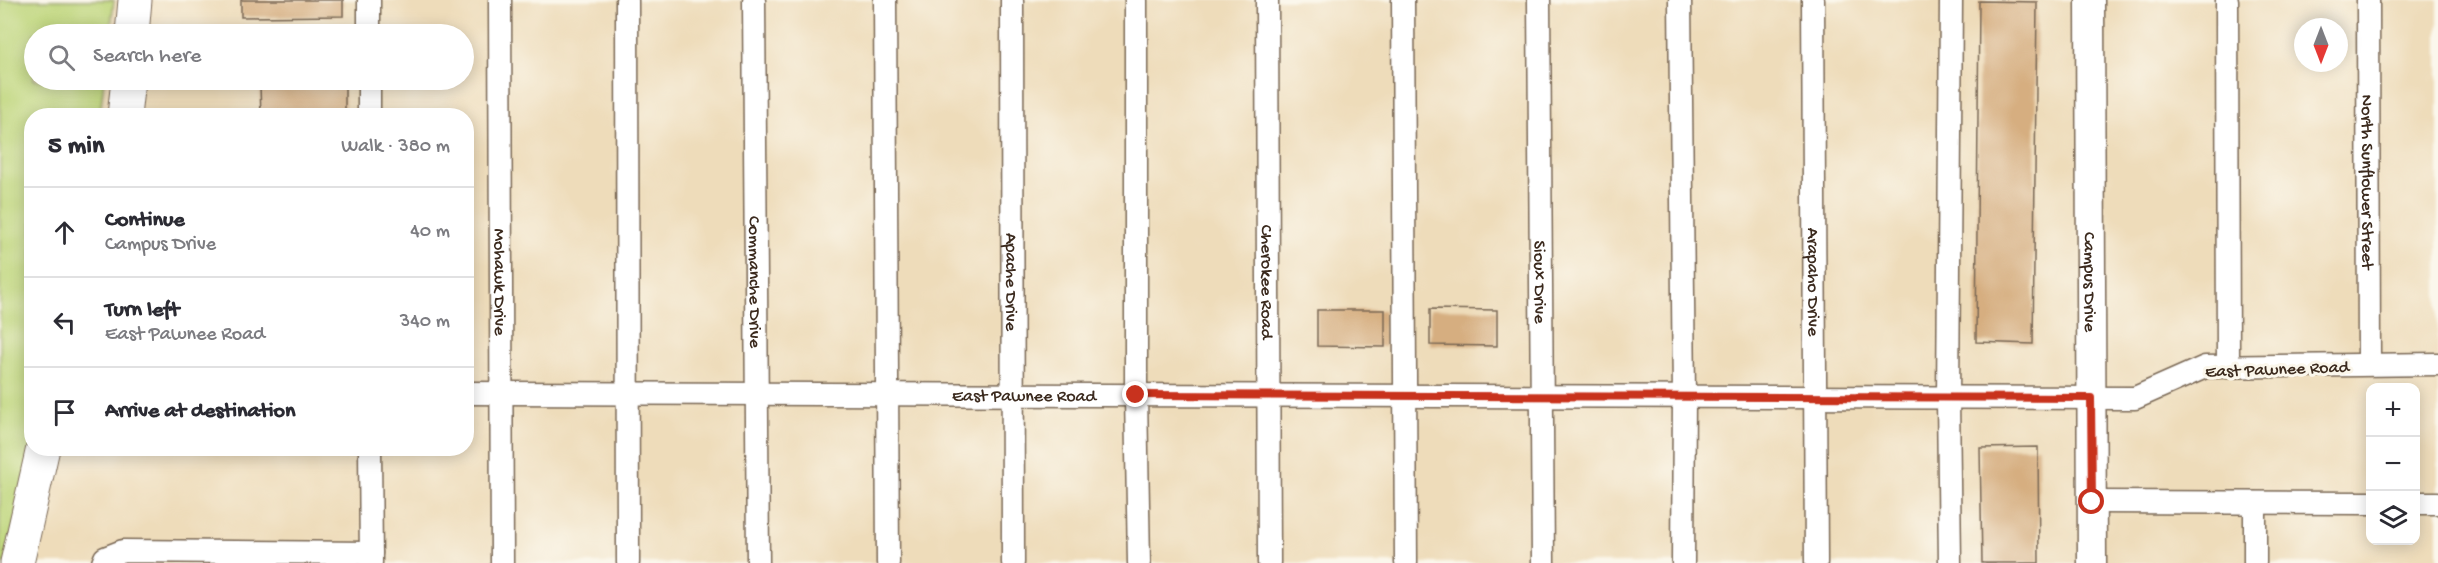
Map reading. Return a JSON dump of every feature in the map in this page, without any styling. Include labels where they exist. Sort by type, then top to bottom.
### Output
[{"type":"highway","points":[[133,24],[135,0]]},
{"type":"highway","points":[[125,108],[127,90]]},
{"type":"highway","points":[[17,563],[41,456]]},
{"type":"main road","name":"Campus Drive","points":[[2090,0],[2092,563]]},
{"type":"street","points":[[369,0],[369,24]]},
{"type":"street","name":"Mohawk Drive","points":[[500,0],[502,563]]},
{"type":"street","points":[[627,0],[628,563]]},
{"type":"street","name":"Commanche Drive","points":[[754,0],[758,563]]},
{"type":"street","points":[[885,0],[888,563]]},
{"type":"street","name":"Apache Drive","points":[[1012,0],[1013,563]]},
{"type":"street","points":[[1136,0],[1136,395],[1139,563]]},
{"type":"street","name":"Cherokee Road","points":[[1267,0],[1269,563]]},
{"type":"street","points":[[1402,0],[1406,563]]},
{"type":"street","name":"Sioux Drive","points":[[1539,0],[1543,563]]},
{"type":"street","points":[[1680,0],[1684,396],[1683,563]]},
{"type":"street","name":"Arapaho Drive","points":[[1813,0],[1816,563]]},
{"type":"street","points":[[1950,563],[1948,398],[1951,0]]},
{"type":"street","points":[[2227,0],[2228,368]]},
{"type":"street","name":"North Sunflower Street","points":[[2368,0],[2368,364]]},
{"type":"street","points":[[369,90],[369,108]]},
{"type":"street","name":"East Pawnee Road","points":[[474,393],[2135,398],[2205,368],[2438,364]]},
{"type":"street","points":[[103,563],[105,558],[123,551],[371,558],[370,456]]},
{"type":"street","points":[[2092,502],[2366,503]]},
{"type":"street","points":[[2255,503],[2255,563]]},
{"type":"street","points":[[2420,503],[2438,504]]},
{"type":"green space","points":[[0,0],[114,0],[111,24],[24,24],[24,90],[103,90],[101,108],[24,108],[24,456],[30,456],[5,563],[0,563]]},
{"type":"building","points":[[241,0],[343,0],[343,16],[241,17]]},
{"type":"building","points":[[1979,1],[2037,2],[2033,344],[1976,342]]},
{"type":"building","points":[[260,90],[345,90],[345,108],[261,108]]},
{"type":"building","points":[[1430,309],[1497,310],[1497,346],[1430,345]]},
{"type":"building","points":[[1317,310],[1385,310],[1385,347],[1317,346]]},
{"type":"building","points":[[2038,447],[2039,563],[1982,563],[1980,448]]},
{"type":"route","points":[[1136,395],[2091,398],[2092,502]]}]
